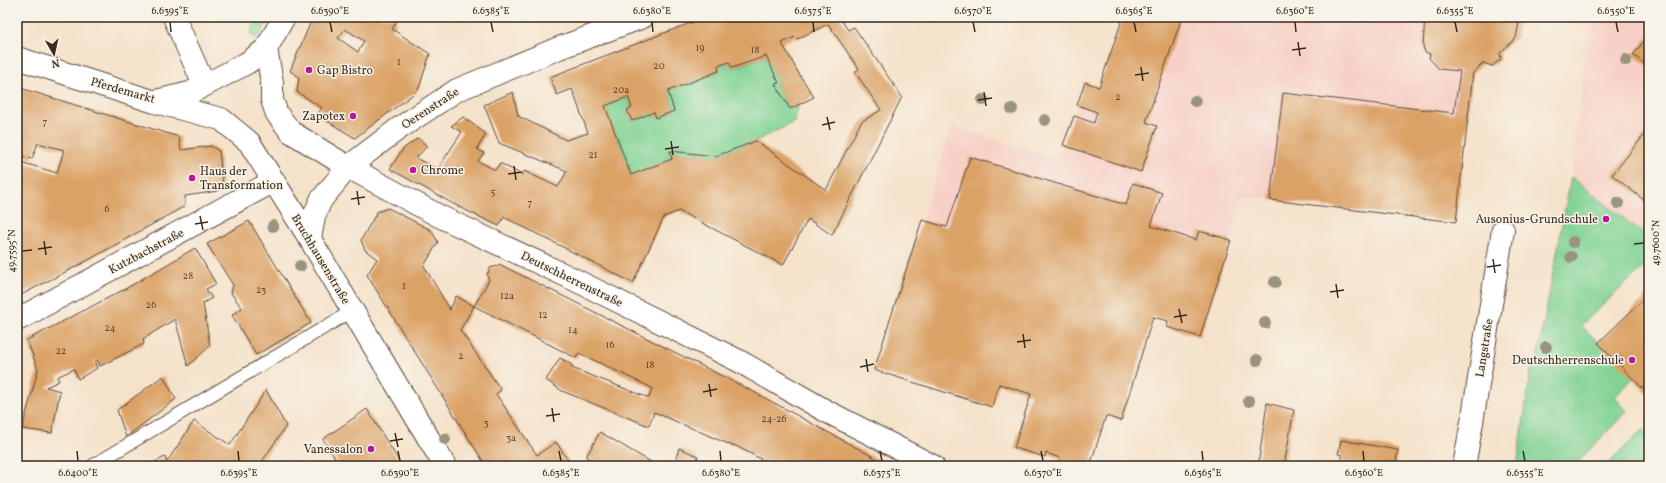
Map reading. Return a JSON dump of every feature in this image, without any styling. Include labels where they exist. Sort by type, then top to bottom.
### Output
[{"type":"street","points":[[174,17],[201,78]]},
{"type":"street","points":[[266,49],[284,17]]},
{"type":"street","name":"Oerenstraße","points":[[310,239],[314,216],[321,200],[348,167],[398,129],[457,90],[559,48],[643,17]]},
{"type":"street","name":"Pferdemarkt","points":[[17,58],[155,102],[190,93],[247,63],[266,49]]},
{"type":"street","name":"Deutschherrenstraße","points":[[266,49],[272,82],[272,100],[277,114],[291,132],[348,167],[439,216],[572,278],[739,361],[826,411],[933,466]]},
{"type":"street","name":"Bruchhausenstraße","points":[[155,102],[221,120],[249,142],[310,239],[445,466]]},
{"type":"street","name":"Kutzbachstraße","points":[[17,320],[274,181]]},
{"type":"street","name":"Langstraße","points":[[1464,466],[1503,230]]},
{"type":"lane","points":[[92,466],[352,311]]},
{"type":"shaded area","points":[[1123,17],[1520,17],[1516,38],[1500,53],[1501,59],[1492,66],[1483,64],[1473,73],[1456,222],[1244,196],[1200,337],[1167,327],[1168,321],[1153,317],[1121,421],[1106,416],[1057,466],[1060,457],[1046,453],[1045,457],[1014,448],[1030,394],[999,384],[992,407],[874,370],[952,126],[1058,159],[1085,82],[1099,87]]},
{"type":"shaded area","name":"Ausonius-Grundschule","points":[[1590,17],[1649,17],[1649,262],[1536,365],[1571,177]]},
{"type":"green space","points":[[256,17],[271,17],[257,39],[250,34]]},
{"type":"green space","points":[[766,56],[779,83],[775,85],[790,109],[799,104],[794,122],[756,141],[716,156],[670,151],[672,159],[631,175],[605,106],[628,97],[632,108],[628,110],[632,121],[654,112],[656,118],[674,111],[668,91],[719,71],[718,66],[729,62],[733,68]]},
{"type":"green space","points":[[1571,177],[1649,238],[1649,262],[1581,325],[1633,378],[1615,397],[1627,411],[1574,466],[1517,466],[1531,370],[1536,365]]},
{"type":"green space","points":[[1644,429],[1649,434],[1649,466],[1606,466]]},
{"type":"building","points":[[309,17],[392,17],[397,21],[392,29],[430,54],[419,88],[412,95],[355,138],[317,115],[322,108],[297,92],[299,77],[290,71],[312,19]],"holes":[[[345,29],[364,41],[358,52],[338,38]]]},
{"type":"building","points":[[706,17],[839,17],[848,30],[854,27],[902,97],[832,235],[808,219],[783,265],[679,211],[664,217],[633,283],[504,217],[499,226],[461,208],[390,169],[403,149],[418,138],[427,146],[416,158],[437,170],[462,132],[451,126],[463,117],[486,134],[477,149],[484,153],[478,161],[495,170],[500,163],[522,175],[524,171],[558,187],[567,171],[499,143],[484,105],[513,92],[518,116],[566,140],[588,133],[572,89],[557,95],[550,77]],"holes":[[[828,24],[859,69],[855,72],[881,110],[861,122],[826,190],[756,141],[716,156],[670,151],[672,159],[631,175],[605,106],[628,97],[632,108],[627,110],[632,121],[654,112],[656,118],[674,111],[668,91],[719,71],[718,66],[729,62],[732,68],[766,56],[779,83],[775,84],[790,109],[814,97],[782,43],[795,37],[797,39]]]},
{"type":"building","points":[[1123,17],[1182,17],[1146,122],[1157,126],[1141,172],[1063,145],[1074,116],[1094,123],[1097,112],[1077,105],[1085,82],[1099,87]]},
{"type":"building","points":[[1293,17],[1313,17],[1312,22]]},
{"type":"building","points":[[1425,17],[1520,17],[1516,38],[1500,53],[1501,59],[1492,66],[1483,63],[1473,73],[1456,222],[1270,200],[1283,93],[1454,113],[1460,71],[1439,69],[1429,58],[1430,54],[1425,52],[1423,46]]},
{"type":"building","points":[[1649,35],[1649,67],[1633,55]]},
{"type":"building","points":[[17,87],[179,137],[181,150],[211,146],[219,151],[223,185],[218,191],[185,196],[185,206],[83,263],[17,297],[17,161],[57,173],[64,150],[38,143],[32,159],[19,155],[24,138],[17,136]]},
{"type":"building","points":[[1649,129],[1649,204],[1612,175]]},
{"type":"building","points":[[970,157],[1126,205],[1133,183],[1162,193],[1151,226],[1196,240],[1199,231],[1231,240],[1200,337],[1167,327],[1168,321],[1153,317],[1121,421],[1106,416],[1090,466],[1057,466],[1060,458],[1046,453],[1045,457],[1014,448],[1031,394],[999,384],[992,407],[874,370],[922,220],[947,227]]},
{"type":"building","points":[[388,208],[431,230],[438,242],[424,266],[450,310],[456,296],[474,306],[460,330],[501,390],[496,394],[537,455],[556,442],[572,466],[486,466],[367,275],[377,259],[365,250],[361,240],[377,212]]},
{"type":"building","points":[[249,221],[311,323],[256,355],[232,315],[242,308],[231,293],[233,285],[207,244]]},
{"type":"building","points":[[195,248],[216,284],[206,289],[212,298],[203,303],[210,346],[188,366],[175,319],[143,339],[144,344],[100,366],[97,360],[94,361],[97,368],[78,379],[74,369],[57,377],[59,381],[46,387],[60,391],[52,433],[22,429],[38,370],[27,340],[127,288]]},
{"type":"building","points":[[499,264],[754,392],[890,466],[757,466],[761,459],[734,445],[733,446],[654,412],[649,426],[562,391],[546,380],[560,358],[572,365],[572,368],[649,398],[652,388],[579,353],[576,358],[474,306],[489,280],[487,275],[490,268],[498,266]]},
{"type":"building","name":"Deutschherrenschule","points":[[1648,295],[1649,296],[1649,395],[1598,343]]},
{"type":"building","points":[[163,376],[176,399],[126,437],[117,410]]},
{"type":"building","points":[[266,390],[286,426],[259,466],[147,466],[165,457],[167,462],[194,421],[230,445]]},
{"type":"building","points":[[1267,403],[1294,410],[1284,466],[1258,466]]},
{"type":"building","points":[[367,409],[402,466],[340,466],[323,439]]},
{"type":"building","points":[[600,432],[658,466],[602,466],[586,457]]},
{"type":"building","points":[[1341,440],[1398,450],[1395,466],[1342,466],[1342,455],[1338,454]]},
{"type":"building","points":[[679,448],[698,456],[695,466],[674,466]]},
{"type":"place","name":"Gap Bistro","points":[[309,70]]},
{"type":"place","name":"Zapotex","points":[[353,116]]},
{"type":"place","name":"Chrome","points":[[413,170]]},
{"type":"place","name":"Haus der Transformation","points":[[192,178]]},
{"type":"place","name":"Ausonius-Grundschule","points":[[1606,219]]},
{"type":"place","name":"Deutschherrenschule","points":[[1632,360]]},
{"type":"place","name":"Vanessalon","points":[[371,449]]}]
